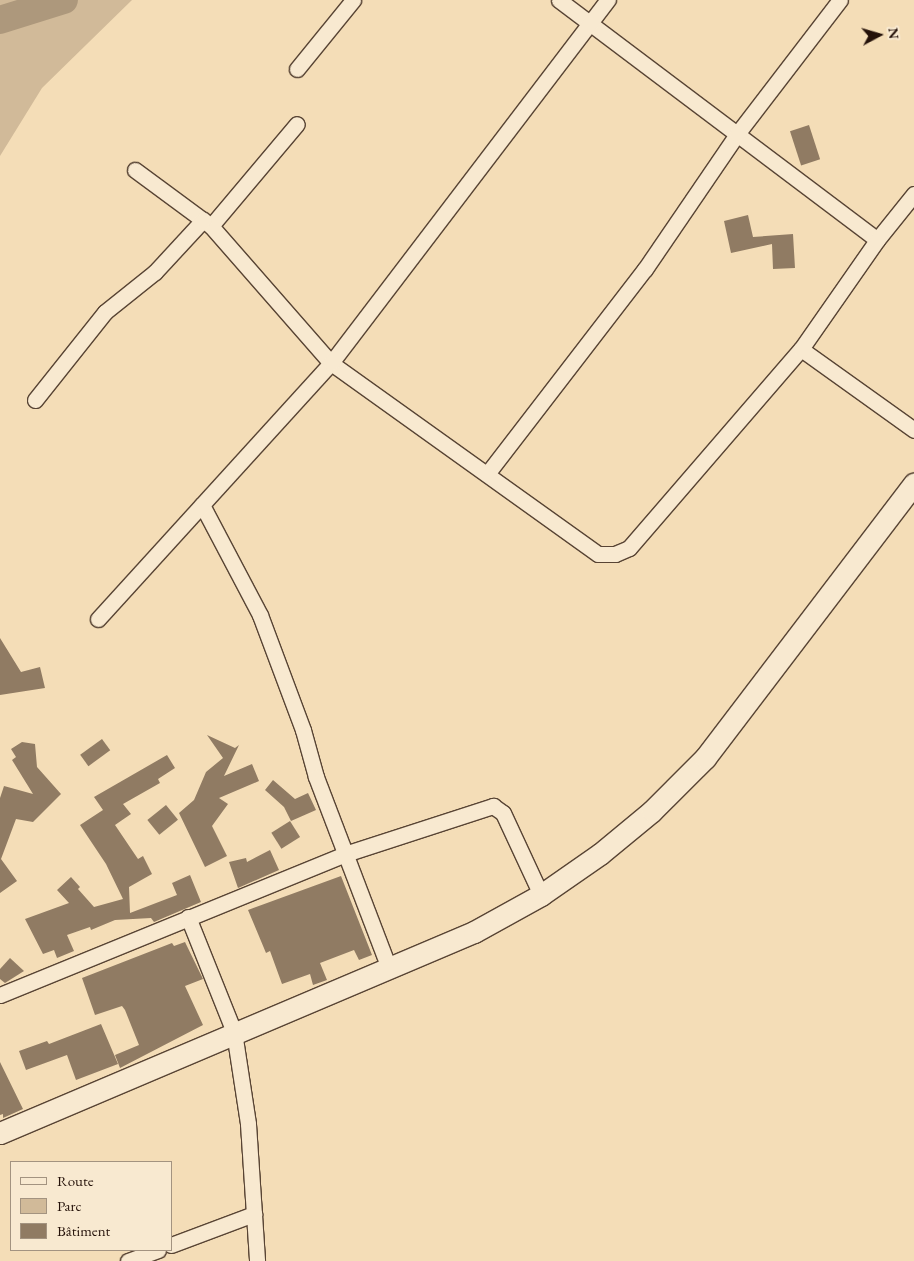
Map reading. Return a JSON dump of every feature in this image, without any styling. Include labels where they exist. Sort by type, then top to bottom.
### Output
[{"type":"main road","points":[[0,1133],[234,1032],[474,932],[541,895],[600,854],[652,811],[705,758],[914,484]]},
{"type":"street","points":[[298,69],[352,0]]},
{"type":"street","points":[[559,0],[877,240]]},
{"type":"street","points":[[98,619],[332,363],[608,0]]},
{"type":"street","points":[[487,474],[645,269],[737,134],[840,0]]},
{"type":"street","points":[[35,400],[106,312],[155,272],[207,223],[297,124]]},
{"type":"street","points":[[135,170],[207,223],[332,363],[598,554],[614,554],[629,548],[801,349],[877,240],[914,194]]},
{"type":"street","points":[[801,349],[914,430]]},
{"type":"street","points":[[202,505],[260,615],[345,854],[389,968]]},
{"type":"street","points":[[0,996],[345,854],[493,806],[503,813],[541,895]]},
{"type":"street","points":[[188,917],[234,1032],[248,1124],[257,1261]]},
{"type":"street","points":[[172,1245],[254,1214]]},
{"type":"street","points":[[128,1261],[155,1251]]},
{"type":"green space","points":[[0,0],[132,0],[42,88],[0,156]]},
{"type":"building","points":[[809,125],[820,159],[801,165],[790,131]]},
{"type":"building","points":[[748,215],[753,237],[793,234],[795,268],[773,269],[772,244],[731,253],[724,221]]},
{"type":"building","points":[[0,638],[21,672],[40,667],[45,688],[0,695]]},
{"type":"building","points":[[207,735],[235,748],[239,745],[224,776],[252,764],[259,781],[219,798],[228,804],[212,826],[227,856],[205,867],[179,813],[194,800],[206,772],[223,758]]},
{"type":"building","points":[[102,739],[110,750],[88,766],[80,755]]},
{"type":"building","points":[[22,742],[35,744],[37,767],[61,794],[33,822],[16,819],[1,859],[17,881],[0,893],[0,798],[4,786],[33,794],[12,760],[16,757],[11,749]]},
{"type":"building","points":[[167,755],[175,768],[158,779],[160,783],[123,804],[131,814],[115,825],[138,859],[143,856],[152,874],[129,887],[130,913],[177,895],[172,883],[190,875],[201,902],[154,922],[151,918],[115,920],[91,930],[90,927],[67,935],[74,951],[57,958],[54,950],[43,954],[25,919],[69,903],[57,890],[71,877],[80,887],[78,889],[94,907],[123,899],[106,864],[80,825],[103,810],[94,797]]},
{"type":"building","points":[[273,780],[295,799],[308,793],[316,810],[291,821],[284,807],[265,790]]},
{"type":"building","points":[[166,805],[178,820],[159,835],[147,820]]},
{"type":"building","points":[[290,821],[300,837],[281,849],[271,833]]},
{"type":"building","points":[[270,850],[279,870],[238,888],[229,862],[246,858],[247,862]]},
{"type":"building","points":[[341,876],[372,955],[359,960],[354,950],[320,963],[327,980],[313,985],[310,974],[282,984],[270,951],[266,953],[248,910]]},
{"type":"building","points":[[185,942],[203,979],[185,986],[203,1025],[120,1068],[115,1055],[139,1045],[125,1010],[122,1006],[95,1015],[82,978],[172,943],[174,946]]},
{"type":"building","points":[[10,958],[24,971],[5,983],[0,979],[0,969]]},
{"type":"building","points":[[101,1024],[118,1064],[76,1080],[67,1055],[26,1070],[19,1051],[47,1041],[49,1044]]},
{"type":"building","points":[[0,1062],[23,1109],[3,1118],[3,1114],[0,1115]]},
{"type":"waterway","points":[[0,20],[64,0]]}]
